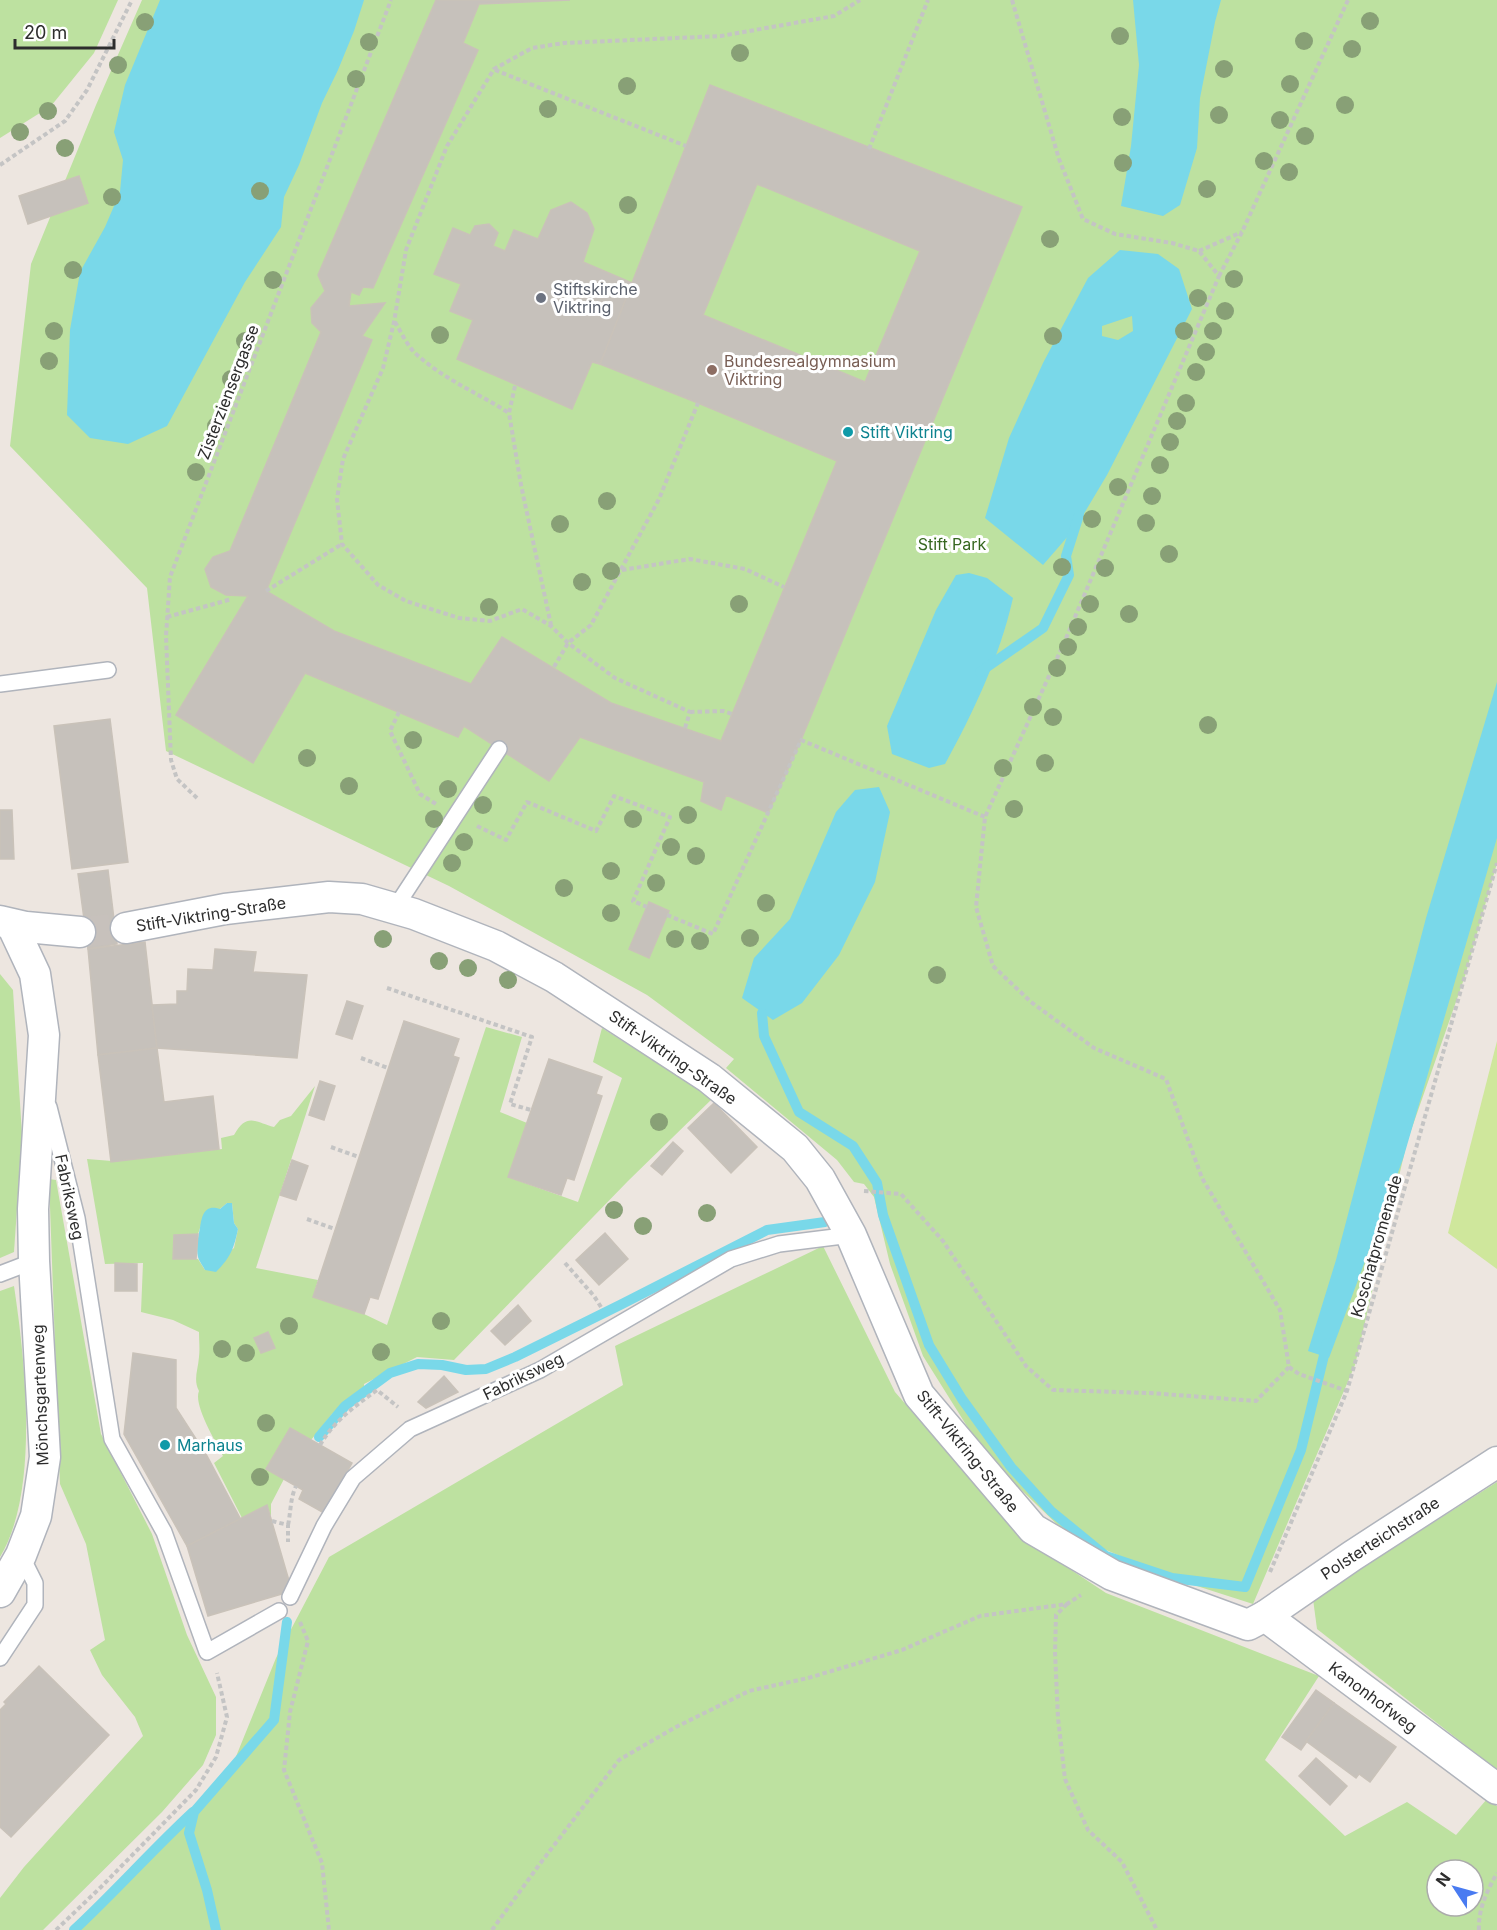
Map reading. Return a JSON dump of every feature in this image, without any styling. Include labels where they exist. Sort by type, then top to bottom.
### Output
[{"type":"street","name":"Stift-Viktring-Straße","points":[[126,928],[225,909],[329,897],[362,898],[496,946],[554,977],[709,1078],[795,1148],[820,1179],[838,1236],[919,1395],[1033,1529],[1112,1575],[1256,1621]]},
{"type":"street","points":[[13,924],[80,932]]},
{"type":"street","name":"Fabriksweg","points":[[13,924],[34,974],[44,1035],[33,1209],[34,1261]]},
{"type":"street","name":"Mönchsgartenweg","points":[[0,1592],[21,1555],[36,1516],[45,1457],[34,1261]]},
{"type":"street","name":"Polsterteichstraße","points":[[1256,1621],[1497,1462]]},
{"type":"street","name":"Kanonhofweg","points":[[1256,1621],[1497,1789]]},
{"type":"lane","points":[[0,684],[108,670]]},
{"type":"lane","points":[[395,908],[499,749]]},
{"type":"lane","name":"Fabriksweg","points":[[42,1080],[77,1218],[112,1438],[164,1532],[207,1652]]},
{"type":"lane","name":"Fabriksweg","points":[[290,1597],[324,1526],[354,1478],[410,1429],[540,1370],[731,1259],[779,1244],[838,1236]]},
{"type":"lane","points":[[0,1274],[34,1261]]},
{"type":"lane","points":[[0,1658],[35,1605],[35,1583],[21,1555]]},
{"type":"lane","points":[[207,1652],[279,1611]]},
{"type":"path","points":[[0,165],[65,121],[87,90],[132,0]]},
{"type":"path","name":"Zisterziensergasse","points":[[197,798],[177,778],[171,760],[167,683],[167,617],[170,577],[391,0]]},
{"type":"path","points":[[732,714],[723,711],[690,712],[615,678],[551,626],[522,609],[490,621],[459,618],[406,601],[378,585],[342,544],[337,499],[343,459],[383,368],[394,322],[406,250],[447,146],[494,69],[532,48],[564,43],[721,36],[834,16],[860,0]]},
{"type":"path","points":[[869,149],[928,0]]},
{"type":"path","points":[[1012,0],[1059,159],[1083,219],[1115,234],[1172,243],[1199,251],[1219,276]]},
{"type":"path","points":[[1347,1391],[1299,1374],[1289,1367],[1280,1310],[1202,1178],[1166,1079],[1094,1048],[1030,1002],[993,966],[976,907],[984,817],[1064,644],[1219,276],[1242,232],[1348,0]]},
{"type":"path","points":[[494,69],[686,146]]},
{"type":"path","points":[[1199,251],[1242,232]]},
{"type":"path","points":[[394,322],[413,352],[447,378],[509,413]]},
{"type":"path","points":[[515,386],[509,413],[520,485],[551,626]]},
{"type":"path","points":[[554,667],[568,642],[591,626],[659,499],[698,403]]},
{"type":"path","points":[[266,591],[342,544]]},
{"type":"path","points":[[621,570],[690,559],[744,569],[784,587]]},
{"type":"path","points":[[167,617],[232,599]]},
{"type":"path","points":[[399,712],[390,731],[420,794],[455,816],[506,840],[527,802],[597,831],[614,796],[670,817],[633,902],[647,907]]},
{"type":"path","points":[[684,728],[690,712]]},
{"type":"path","points":[[667,915],[714,934],[801,740],[984,817]]},
{"type":"path","name":"Koschatpromenade","points":[[1256,1621],[1347,1391],[1497,863]]},
{"type":"path","points":[[387,988],[532,1037],[510,1104],[531,1110]]},
{"type":"path","points":[[361,1058],[388,1068]]},
{"type":"path","points":[[331,1147],[359,1157]]},
{"type":"path","points":[[856,1190],[902,1194],[943,1241],[1026,1366],[1053,1390],[1256,1401],[1289,1367]]},
{"type":"path","points":[[307,1219],[335,1229]]},
{"type":"path","points":[[565,1263],[594,1296],[602,1309]]},
{"type":"path","points":[[320,1445],[345,1413],[377,1390],[420,1424]]},
{"type":"path","points":[[288,1525],[290,1502],[296,1486]]},
{"type":"path","points":[[1112,1575],[1067,1604],[1056,1615],[1058,1718],[1065,1779],[1088,1830],[1122,1862],[1157,1930]]},
{"type":"path","points":[[290,1597],[308,1641],[290,1712],[284,1770],[322,1863],[329,1930]]},
{"type":"path","points":[[492,1930],[545,1856],[619,1760],[676,1727],[749,1691],[808,1678],[902,1650],[980,1616],[1067,1604]]},
{"type":"path","points":[[56,1930],[196,1790],[216,1757],[227,1717],[217,1671],[207,1652]]},
{"type":"path","points":[[1479,1930],[1478,1923],[1485,1895],[1497,1873]]},
{"type":"green space","points":[[0,0],[118,0],[94,53],[51,106],[0,138]]},
{"type":"green space","name":"Stift Park","points":[[142,0],[1497,0],[1497,863],[1465,976],[1407,1142],[1355,1365],[1253,1604],[1172,1578],[1066,1533],[985,1455],[923,1356],[890,1264],[874,1197],[864,1184],[854,1182],[837,1160],[726,1068],[734,1059],[647,995],[449,886],[166,751],[147,588],[10,446],[31,264]]},
{"type":"green space","points":[[0,974],[13,990],[22,1135],[14,1252],[0,1258]]},
{"type":"green space","points":[[486,1027],[522,1037],[500,1112],[527,1123],[508,1177],[578,1202],[622,1078],[593,1062],[602,1028],[713,1098],[628,1181],[454,1360],[417,1357],[364,1384],[364,1388],[332,1414],[311,1440],[290,1428],[266,1469],[284,1479],[271,1504],[271,1517],[267,1505],[242,1518],[214,1463],[223,1456],[199,1405],[196,1379],[199,1332],[173,1320],[141,1312],[143,1263],[105,1264],[87,1159],[112,1161],[222,1149],[221,1138],[234,1135],[247,1121],[252,1120],[274,1127],[280,1120],[291,1116],[315,1086],[256,1268],[318,1280],[313,1297],[364,1314],[387,1325]],"holes":[[[227,1203],[232,1203],[234,1223],[238,1229],[234,1248],[205,1270],[198,1259],[173,1259],[174,1235],[198,1234],[201,1225]]]},
{"type":"green space","points":[[1497,1041],[1497,1269],[1448,1233]]},
{"type":"green space","points":[[49,1179],[56,1180],[101,1434],[152,1534],[187,1635],[216,1697],[216,1735],[203,1765],[162,1812],[43,1930],[0,1930],[0,1898],[24,1867],[143,1736],[135,1717],[102,1675],[90,1650],[105,1640],[86,1544],[60,1484]]},
{"type":"green space","points":[[823,1246],[895,1392],[1020,1536],[1106,1593],[1319,1676],[1265,1760],[1345,1836],[1407,1802],[1456,1835],[1487,1799],[1497,1806],[1497,1930],[74,1930],[194,1812],[235,1759],[276,1658],[329,1557],[623,1385],[615,1346]]},
{"type":"green space","points":[[14,1286],[25,1387],[25,1462],[21,1497],[13,1529],[0,1557],[0,1291]]},
{"type":"green space","points":[[1497,1482],[1497,1770],[1317,1629],[1313,1599]]},
{"type":"water","points":[[160,0],[364,0],[354,31],[284,197],[281,227],[245,282],[167,426],[128,444],[90,438],[67,415],[70,330],[80,272],[105,227],[120,192],[123,160],[114,132],[125,85]]},
{"type":"water","points":[[1133,0],[1221,0],[1200,98],[1197,148],[1180,205],[1163,216],[1121,206],[1131,146],[1139,65]]},
{"type":"water","points":[[1120,250],[1158,254],[1179,269],[1192,309],[1107,475],[1076,527],[1043,565],[985,518],[1009,438],[1043,363],[1088,278]],"holes":[[[1132,316],[1133,331],[1118,340],[1102,336],[1102,326]]]},
{"type":"water","points":[[969,573],[987,578],[1013,598],[993,663],[966,725],[945,764],[929,768],[892,754],[887,726],[936,610],[956,575]]},
{"type":"water","points":[[1497,682],[1497,838],[1403,1159],[1329,1358],[1308,1351],[1336,1260],[1426,918]]},
{"type":"water","points":[[879,787],[890,812],[875,882],[839,955],[802,1003],[773,1020],[742,998],[754,958],[790,919],[836,812],[855,790]]},
{"type":"water","points":[[227,1203],[232,1203],[234,1223],[238,1229],[233,1247],[225,1262],[216,1272],[205,1270],[197,1250],[203,1215],[210,1208],[220,1209]]},
{"type":"building","name":"Stift Viktring","points":[[436,0],[570,0],[479,4],[463,43],[478,50],[373,288],[363,287],[359,295],[351,292],[349,306],[385,303],[362,336],[372,340],[266,591],[334,631],[471,684],[502,637],[611,703],[721,741],[837,461],[600,364],[710,85],[1022,207],[801,740],[768,813],[726,795],[721,810],[701,801],[704,782],[580,737],[549,781],[464,726],[458,737],[305,673],[253,763],[176,715],[248,596],[226,595],[211,587],[205,569],[213,557],[230,551],[321,332],[312,323],[311,308],[325,291],[318,275]],"holes":[[[757,184],[920,251],[865,382],[703,315]]]},
{"type":"building","points":[[79,176],[88,203],[28,224],[19,196]]},
{"type":"building","name":"Stiftskirche Viktring","points":[[571,202],[587,213],[594,229],[583,262],[632,283],[600,364],[592,362],[572,409],[457,359],[473,320],[450,311],[461,284],[434,274],[453,228],[470,235],[475,226],[489,224],[498,233],[493,246],[505,251],[514,230],[538,239],[551,210]]},
{"type":"building","points":[[110,719],[128,862],[72,869],[54,726]]},
{"type":"building","points":[[0,810],[12,810],[14,859],[0,859]]},
{"type":"building","points":[[108,870],[117,944],[88,949],[78,874]]},
{"type":"building","points":[[649,902],[669,911],[649,958],[629,949]]},
{"type":"building","points":[[145,942],[157,1048],[98,1055],[88,949]]},
{"type":"building","points":[[215,949],[256,952],[253,972],[307,975],[297,1058],[157,1048],[152,1005],[177,1004],[177,991],[187,991],[188,969],[213,970]]},
{"type":"building","points":[[347,1001],[363,1006],[352,1039],[336,1034]]},
{"type":"building","points":[[404,1021],[459,1039],[453,1056],[459,1058],[378,1299],[370,1297],[364,1314],[313,1297]]},
{"type":"building","points":[[157,1048],[164,1102],[213,1096],[219,1149],[111,1162],[98,1055]]},
{"type":"building","points":[[549,1059],[602,1077],[596,1094],[602,1096],[574,1180],[567,1178],[561,1195],[508,1177]]},
{"type":"building","points":[[320,1081],[335,1086],[324,1120],[309,1115]]},
{"type":"building","points":[[714,1103],[757,1147],[731,1173],[688,1128]]},
{"type":"building","points":[[673,1142],[683,1151],[662,1175],[651,1166]]},
{"type":"building","points":[[292,1160],[308,1166],[296,1200],[280,1195]]},
{"type":"building","points":[[605,1233],[628,1259],[599,1285],[576,1260]]},
{"type":"building","points":[[198,1234],[196,1259],[173,1259],[174,1235]]},
{"type":"building","points":[[115,1263],[137,1264],[137,1291],[115,1291]]},
{"type":"building","points":[[518,1305],[531,1321],[505,1345],[491,1331]]},
{"type":"building","points":[[268,1332],[275,1348],[261,1353],[254,1338]]},
{"type":"building","name":"Marhaus","points":[[133,1353],[176,1360],[176,1408],[207,1456],[241,1520],[187,1546],[124,1434]]},
{"type":"building","points":[[444,1376],[458,1392],[426,1408],[418,1402]]},
{"type":"building","points":[[290,1428],[352,1463],[324,1513],[299,1499],[303,1490],[266,1469]]},
{"type":"building","points":[[267,1505],[292,1591],[208,1616],[187,1546]]},
{"type":"building","points":[[39,1666],[109,1735],[11,1837],[0,1827],[0,1710],[6,1704],[4,1702]]},
{"type":"building","points":[[1316,1690],[1334,1703],[1301,1750],[1282,1737]]},
{"type":"building","points":[[1334,1703],[1396,1747],[1370,1782],[1359,1774],[1356,1778],[1306,1741]]},
{"type":"building","points":[[1316,1758],[1347,1786],[1330,1805],[1299,1776]]},
{"type":"waterway","points":[[980,672],[1043,628],[1069,575],[1066,556],[1079,515]]},
{"type":"waterway","points":[[762,1013],[764,1036],[799,1112],[853,1146],[877,1183],[883,1215],[929,1345],[962,1399],[1011,1467],[1051,1511],[1106,1556],[1172,1578],[1245,1587],[1301,1450],[1327,1343]]},
{"type":"waterway","points":[[319,1437],[345,1406],[390,1373],[418,1364],[442,1365],[466,1370],[486,1369],[515,1357],[767,1230],[825,1222]]},
{"type":"waterway","points":[[216,1930],[207,1890],[189,1833],[194,1812],[274,1720],[287,1622]]},
{"type":"waterway","points":[[74,1930],[193,1812]]},
{"type":"tunnel","points":[[80,932],[126,928]]},
{"type":"place","name":"Stiftskirche Viktring","points":[[541,298]]},
{"type":"place","name":"Bundesrealgymnasium Viktring","points":[[712,370]]},
{"type":"place","name":"Stift Viktring","points":[[848,432]]},
{"type":"place","name":"Marhaus","points":[[165,1445]]}]
